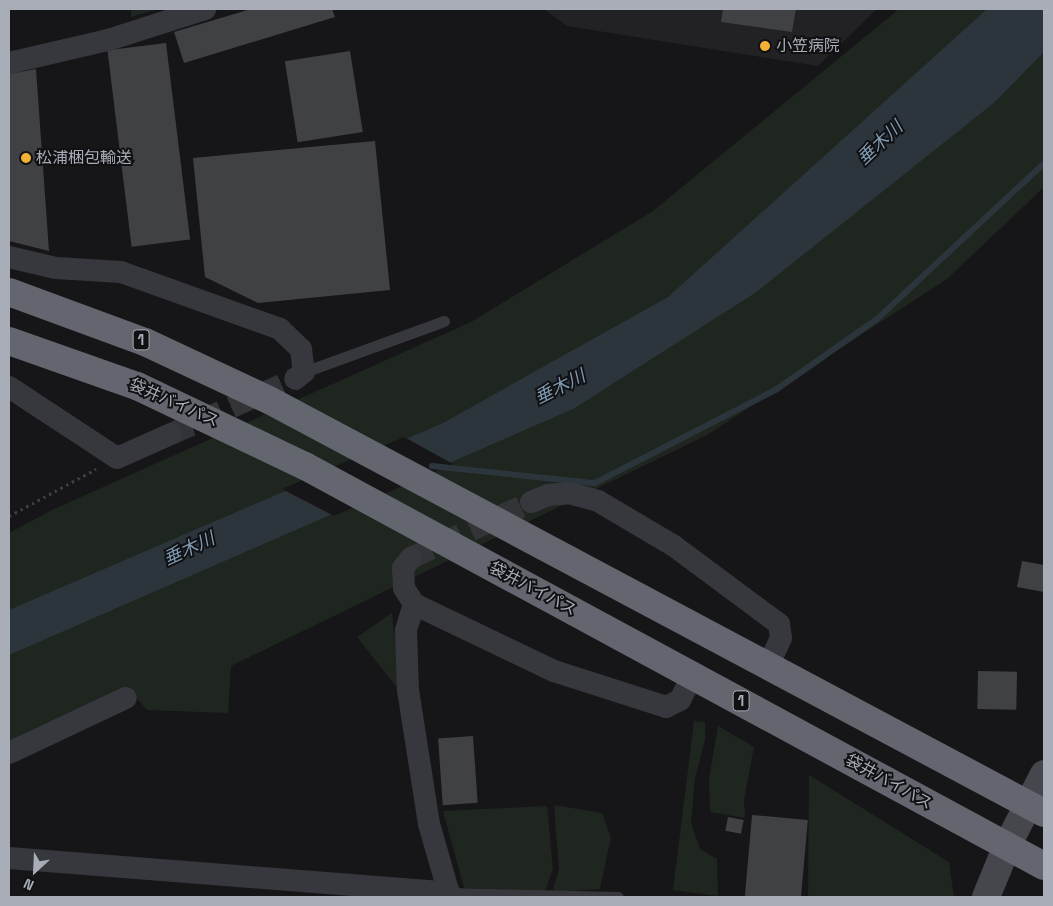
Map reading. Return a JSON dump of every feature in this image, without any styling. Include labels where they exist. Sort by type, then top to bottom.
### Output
[{"type":"highway","name":"1","points":[[9,292],[145,342],[269,400],[1036,808]]},
{"type":"highway","name":"袋井バイパス","points":[[9,341],[137,386],[218,422],[693,674],[1044,866]]},
{"type":"street","points":[[9,64],[108,40],[205,9]]},
{"type":"street","points":[[9,256],[56,268],[121,272],[280,328],[300,349],[299,376]]},
{"type":"street","points":[[9,387],[117,458],[172,434]]},
{"type":"street","points":[[531,502],[548,495],[569,493],[598,501],[674,546],[779,624],[781,638],[768,666]]},
{"type":"street","points":[[411,558],[403,568],[404,588],[414,604],[554,671],[666,707],[680,700],[693,674]]},
{"type":"street","points":[[9,858],[450,895],[429,824],[408,690],[406,631],[414,604]]},
{"type":"street","points":[[9,753],[126,698]]},
{"type":"street","points":[[986,897],[1007,846],[1036,808],[1044,774]]},
{"type":"lane","points":[[299,376],[444,321]]},
{"type":"lane","points":[[450,895],[618,897]]},
{"type":"path","points":[[9,516],[117,458]]},
{"type":"shaded area","points":[[131,9],[158,9],[131,17]]},
{"type":"shaded area","name":"小笠病院","points":[[544,9],[877,9],[818,66],[567,26]]},
{"type":"shaded area","points":[[899,9],[1044,9],[1044,187],[947,279],[707,435],[231,666],[228,713],[147,710],[129,689],[9,752],[9,533],[52,510],[471,322],[653,211]]},
{"type":"shaded area","points":[[392,613],[401,693],[357,637]]},
{"type":"shaded area","points":[[694,721],[705,722],[705,740],[695,778],[691,823],[700,849],[717,859],[718,896],[673,890]]},
{"type":"shaded area","points":[[718,726],[754,747],[744,800],[745,818],[710,812],[709,779]]},
{"type":"shaded area","points":[[809,775],[949,862],[954,897],[808,897]]},
{"type":"shaded area","points":[[554,805],[602,813],[611,837],[600,889],[552,892],[559,870]]},
{"type":"shaded area","points":[[547,806],[553,869],[545,891],[464,888],[443,811]]},
{"type":"water","name":"垂木川","points":[[987,9],[1044,9],[1044,52],[995,102],[755,293],[573,409],[9,655],[9,610],[443,423],[668,297]]},
{"type":"pier","points":[[404,437],[453,464],[334,516],[282,489]]},
{"type":"building","points":[[251,9],[332,9],[335,17],[184,63],[174,32]]},
{"type":"building","points":[[723,9],[796,9],[792,32],[721,22]]},
{"type":"building","points":[[166,43],[190,240],[132,247],[107,50]]},
{"type":"building","points":[[350,51],[363,132],[298,142],[285,61]]},
{"type":"building","name":"松浦梱包輸送","points":[[36,69],[49,251],[9,241],[9,74]]},
{"type":"building","points":[[375,141],[390,290],[258,303],[205,277],[193,158]]},
{"type":"building","points":[[1022,561],[1044,565],[1044,592],[1017,587]]},
{"type":"building","points":[[978,671],[1017,672],[1016,710],[977,709]]},
{"type":"building","points":[[473,736],[478,803],[443,805],[438,738]]},
{"type":"building","points":[[752,815],[808,820],[801,897],[745,897]]},
{"type":"building","points":[[728,817],[744,820],[741,834],[725,831]]},
{"type":"waterway","points":[[432,466],[595,483],[777,389],[877,319],[1044,163]]},
{"type":"tunnel","points":[[171,434],[295,379]]},
{"type":"tunnel","points":[[411,558],[531,502]]},
{"type":"place","name":"小笠病院","points":[[765,46]]},
{"type":"place","name":"松浦梱包輸送","points":[[26,158]]}]
